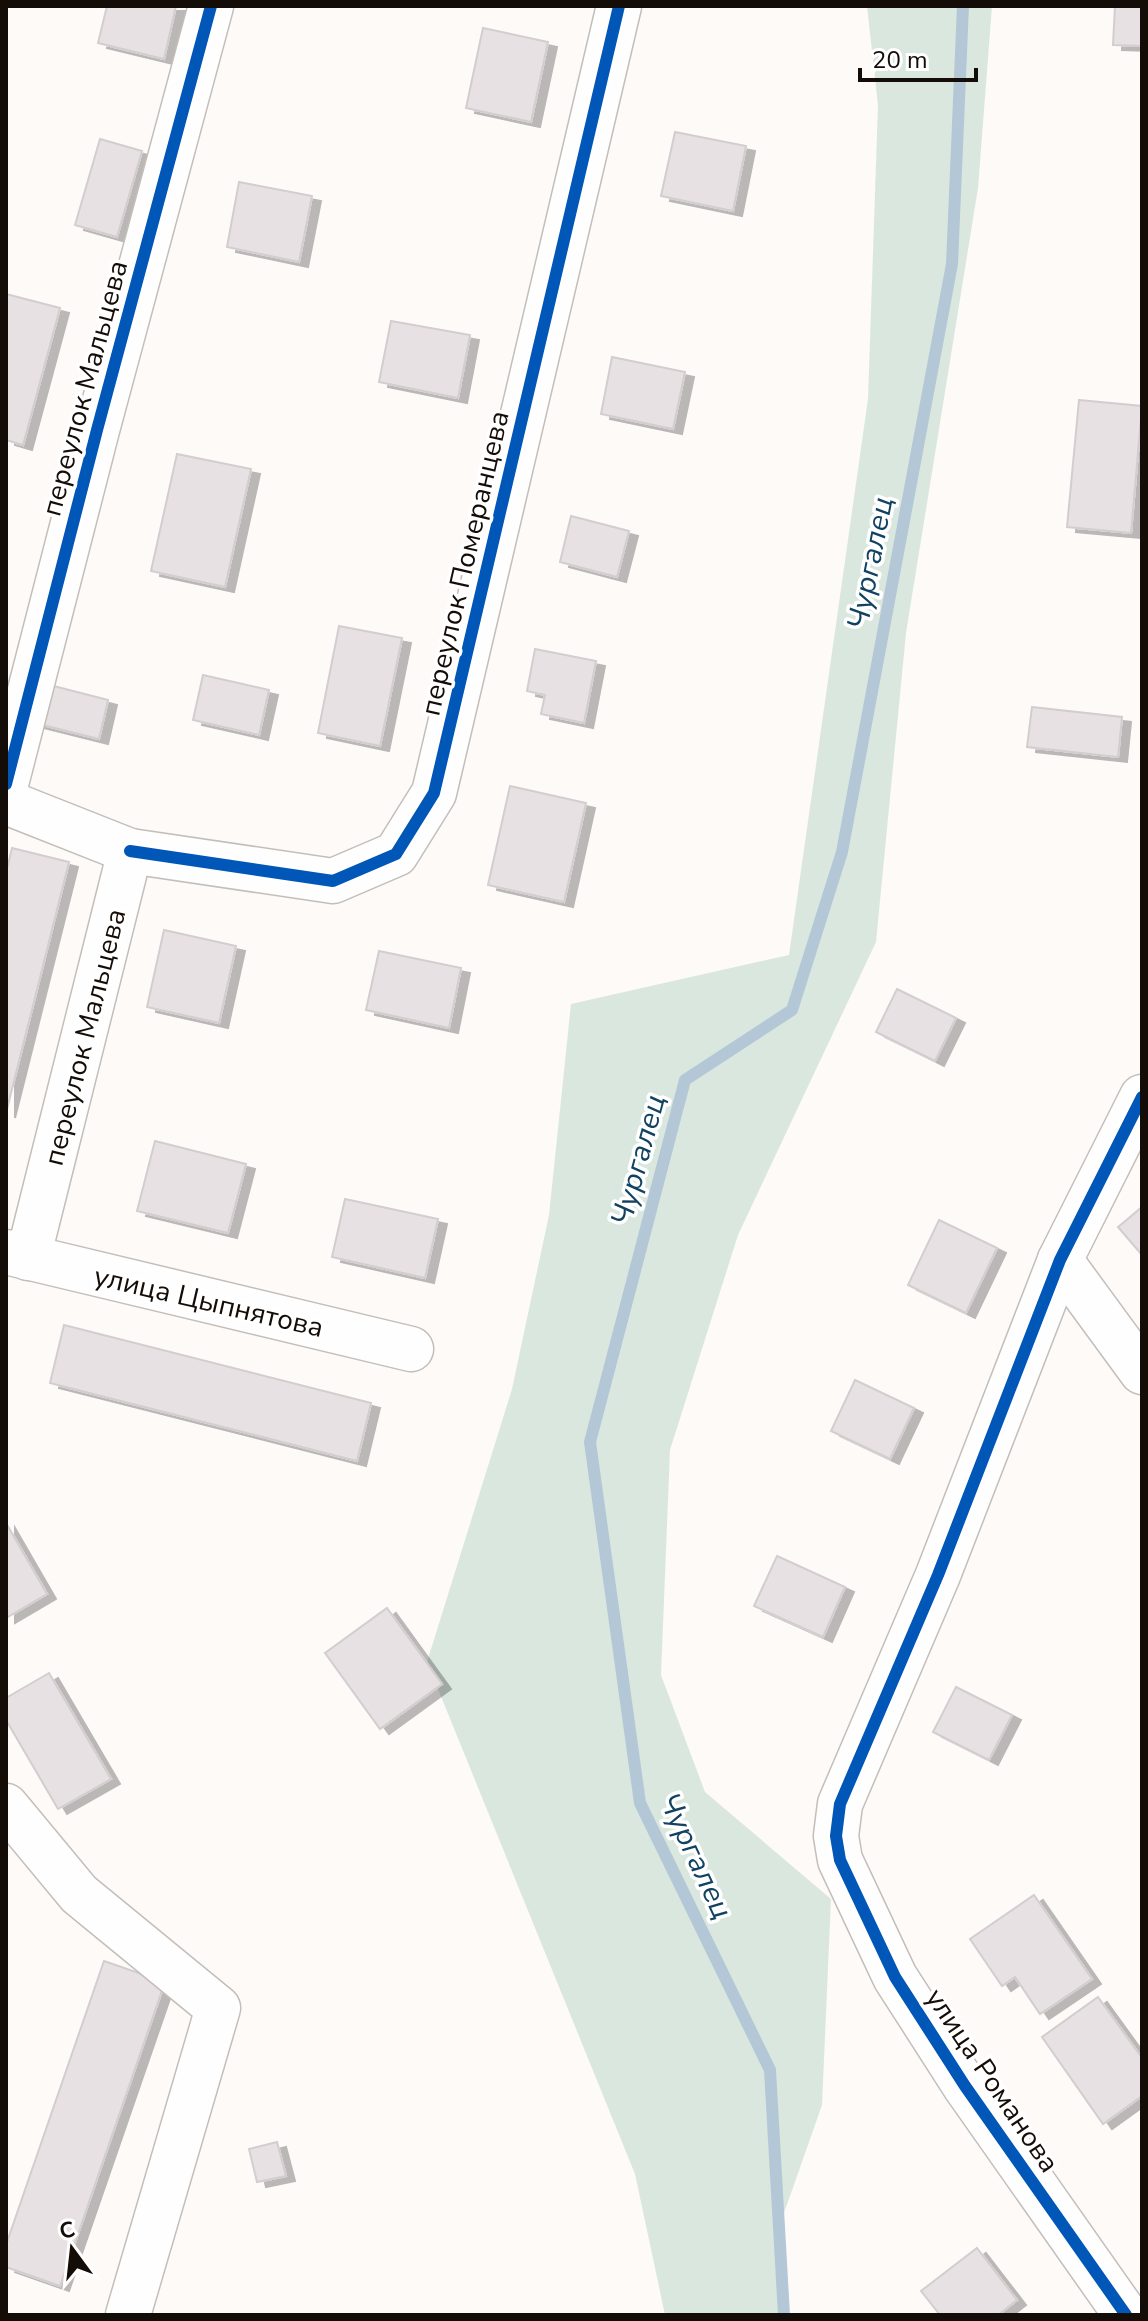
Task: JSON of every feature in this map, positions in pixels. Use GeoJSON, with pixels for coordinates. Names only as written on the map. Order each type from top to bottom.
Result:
{"type":"FeatureCollection","features":[{"type":"Feature","properties":{"kind":"street","name":"переулок Мальцева"},"geometry":{"type":"LineString","coordinates":[[6,784],[211,6]]}},
{"type":"Feature","properties":{"kind":"street","name":"переулок Померанцева"},"geometry":{"type":"LineString","coordinates":[[130,851],[333,881],[396,854],[434,793],[619,6]]}},
{"type":"Feature","properties":{"kind":"street"},"geometry":{"type":"LineString","coordinates":[[6,802],[130,851]]}},
{"type":"Feature","properties":{"kind":"street","name":"переулок Мальцева"},"geometry":{"type":"LineString","coordinates":[[17,1255],[130,851]]}},
{"type":"Feature","properties":{"kind":"street"},"geometry":{"type":"LineString","coordinates":[[1142,1097],[1060,1260],[1142,1372]]}},
{"type":"Feature","properties":{"kind":"street","name":"улица Цыпнятова"},"geometry":{"type":"LineString","coordinates":[[17,1255],[411,1349]]}},
{"type":"Feature","properties":{"kind":"street","name":"улица Романова"},"geometry":{"type":"LineString","coordinates":[[1060,1260],[938,1575],[840,1804],[836,1836],[840,1860],[895,1977],[965,2086],[1126,2315]]}},
{"type":"Feature","properties":{"kind":"street"},"geometry":{"type":"LineString","coordinates":[[6,1806],[79,1894],[218,2008],[128,2315]]}},
{"type":"Feature","properties":{"kind":"shaded area"},"geometry":{"type":"Polygon","coordinates":[[[867,6],[992,6],[978,188],[906,633],[876,942],[738,1235],[670,1450],[661,1675],[705,1792],[831,1899],[822,2105],[778,2230],[786,2315],[665,2315],[635,2174],[427,1662],[512,1389],[549,1215],[571,1004],[789,955],[868,399],[878,105],[867,6]]]}},
{"type":"Feature","properties":{"kind":"building"},"geometry":{"type":"Polygon","coordinates":[[[107,6],[176,6],[164,59],[98,43],[107,6]]]}},
{"type":"Feature","properties":{"kind":"building"},"geometry":{"type":"Polygon","coordinates":[[[1115,6],[1142,6],[1142,46],[1113,45],[1115,6]]]}},
{"type":"Feature","properties":{"kind":"building"},"geometry":{"type":"Polygon","coordinates":[[[483,28],[548,42],[531,122],[466,108],[483,28]]]}},
{"type":"Feature","properties":{"kind":"building"},"geometry":{"type":"Polygon","coordinates":[[[675,132],[746,146],[733,211],[661,196],[675,132]]]}},
{"type":"Feature","properties":{"kind":"building"},"geometry":{"type":"Polygon","coordinates":[[[100,139],[142,151],[117,237],[75,225],[100,139]]]}},
{"type":"Feature","properties":{"kind":"building"},"geometry":{"type":"Polygon","coordinates":[[[239,182],[312,196],[299,262],[227,247],[239,182]]]}},
{"type":"Feature","properties":{"kind":"building"},"geometry":{"type":"Polygon","coordinates":[[[6,294],[60,308],[23,445],[6,440],[6,294]]]}},
{"type":"Feature","properties":{"kind":"building"},"geometry":{"type":"Polygon","coordinates":[[[391,321],[470,335],[458,398],[379,382],[391,321]]]}},
{"type":"Feature","properties":{"kind":"building"},"geometry":{"type":"Polygon","coordinates":[[[612,357],[685,372],[673,429],[601,414],[612,357]]]}},
{"type":"Feature","properties":{"kind":"building"},"geometry":{"type":"Polygon","coordinates":[[[1079,400],[1142,406],[1131,533],[1067,527],[1079,400]]]}},
{"type":"Feature","properties":{"kind":"building"},"geometry":{"type":"Polygon","coordinates":[[[177,454],[251,469],[225,587],[151,571],[177,454]]]}},
{"type":"Feature","properties":{"kind":"building"},"geometry":{"type":"Polygon","coordinates":[[[571,516],[629,531],[617,577],[560,562],[571,516]]]}},
{"type":"Feature","properties":{"kind":"building"},"geometry":{"type":"Polygon","coordinates":[[[339,626],[402,638],[380,746],[318,733],[339,626]]]}},
{"type":"Feature","properties":{"kind":"building"},"geometry":{"type":"Polygon","coordinates":[[[535,649],[596,661],[584,723],[541,714],[545,695],[527,691],[535,649]]]}},
{"type":"Feature","properties":{"kind":"building"},"geometry":{"type":"Polygon","coordinates":[[[203,675],[269,690],[259,735],[193,720],[203,675]]]}},
{"type":"Feature","properties":{"kind":"building"},"geometry":{"type":"Polygon","coordinates":[[[46,684],[108,700],[99,739],[35,723],[46,684]]]}},
{"type":"Feature","properties":{"kind":"building"},"geometry":{"type":"Polygon","coordinates":[[[1032,707],[1122,717],[1118,757],[1027,747],[1032,707]]]}},
{"type":"Feature","properties":{"kind":"building"},"geometry":{"type":"Polygon","coordinates":[[[510,786],[586,803],[564,902],[488,885],[510,786]]]}},
{"type":"Feature","properties":{"kind":"building"},"geometry":{"type":"Polygon","coordinates":[[[12,848],[69,862],[6,1113],[6,873],[12,848]]]}},
{"type":"Feature","properties":{"kind":"building"},"geometry":{"type":"Polygon","coordinates":[[[164,930],[236,946],[219,1023],[147,1007],[164,930]]]}},
{"type":"Feature","properties":{"kind":"building"},"geometry":{"type":"Polygon","coordinates":[[[379,951],[461,968],[449,1028],[366,1010],[379,951]]]}},
{"type":"Feature","properties":{"kind":"building"},"geometry":{"type":"Polygon","coordinates":[[[897,989],[956,1018],[935,1061],[876,1032],[897,989]]]}},
{"type":"Feature","properties":{"kind":"building"},"geometry":{"type":"Polygon","coordinates":[[[155,1141],[246,1164],[228,1233],[137,1211],[155,1141]]]}},
{"type":"Feature","properties":{"kind":"building"},"geometry":{"type":"Polygon","coordinates":[[[345,1199],[438,1219],[425,1278],[332,1257],[345,1199]]]}},
{"type":"Feature","properties":{"kind":"building"},"geometry":{"type":"Polygon","coordinates":[[[1142,1207],[1142,1255],[1118,1227],[1142,1207]]]}},
{"type":"Feature","properties":{"kind":"building"},"geometry":{"type":"Polygon","coordinates":[[[939,1220],[997,1248],[966,1313],[908,1285],[939,1220]]]}},
{"type":"Feature","properties":{"kind":"building"},"geometry":{"type":"Polygon","coordinates":[[[64,1325],[371,1403],[357,1461],[50,1383],[64,1325]]]}},
{"type":"Feature","properties":{"kind":"building"},"geometry":{"type":"Polygon","coordinates":[[[855,1380],[914,1408],[890,1459],[831,1431],[855,1380]]]}},
{"type":"Feature","properties":{"kind":"building"},"geometry":{"type":"Polygon","coordinates":[[[6,1523],[47,1594],[6,1618],[6,1523]]]}},
{"type":"Feature","properties":{"kind":"building"},"geometry":{"type":"Polygon","coordinates":[[[777,1556],[845,1587],[823,1637],[754,1606],[777,1556]]]}},
{"type":"Feature","properties":{"kind":"building"},"geometry":{"type":"Polygon","coordinates":[[[387,1608],[442,1684],[380,1729],[325,1653],[387,1608]]]}},
{"type":"Feature","properties":{"kind":"building"},"geometry":{"type":"Polygon","coordinates":[[[49,1673],[111,1779],[58,1809],[6,1720],[6,1698],[49,1673]]]}},
{"type":"Feature","properties":{"kind":"building"},"geometry":{"type":"Polygon","coordinates":[[[956,1687],[1012,1715],[989,1760],[933,1732],[956,1687]]]}},
{"type":"Feature","properties":{"kind":"building"},"geometry":{"type":"Polygon","coordinates":[[[1034,1895],[1092,1979],[1040,2014],[1015,1977],[1002,1986],[970,1939],[1034,1895]]]}},
{"type":"Feature","properties":{"kind":"building"},"geometry":{"type":"Polygon","coordinates":[[[104,1961],[165,1982],[60,2286],[6,2267],[6,2245],[104,1961]]]}},
{"type":"Feature","properties":{"kind":"building"},"geometry":{"type":"Polygon","coordinates":[[[1098,1997],[1142,2058],[1142,2096],[1103,2124],[1042,2037],[1098,1997]]]}},
{"type":"Feature","properties":{"kind":"building"},"geometry":{"type":"Polygon","coordinates":[[[277,2142],[286,2176],[257,2182],[249,2149],[277,2142]]]}},
{"type":"Feature","properties":{"kind":"building"},"geometry":{"type":"Polygon","coordinates":[[[977,2248],[1017,2300],[998,2315],[940,2315],[921,2291],[977,2248]]]}},
{"type":"Feature","properties":{"kind":"waterway","name":"Чургалец"},"geometry":{"type":"LineString","coordinates":[[784,2315],[770,2070],[640,1803],[590,1442],[685,1080],[792,1010],[842,852],[952,264],[963,6]]}},
{"type":"Feature","properties":{"kind":"cycle path"},"geometry":{"type":"LineString","coordinates":[[6,784],[211,6]]}},
{"type":"Feature","properties":{"kind":"cycle path"},"geometry":{"type":"LineString","coordinates":[[130,851],[333,881],[396,854],[434,793],[619,6]]}},
{"type":"Feature","properties":{"kind":"cycle path"},"geometry":{"type":"LineString","coordinates":[[1126,2315],[965,2086],[895,1977],[840,1860],[836,1836],[840,1804],[938,1575],[1060,1260],[1142,1097]]}}]}
